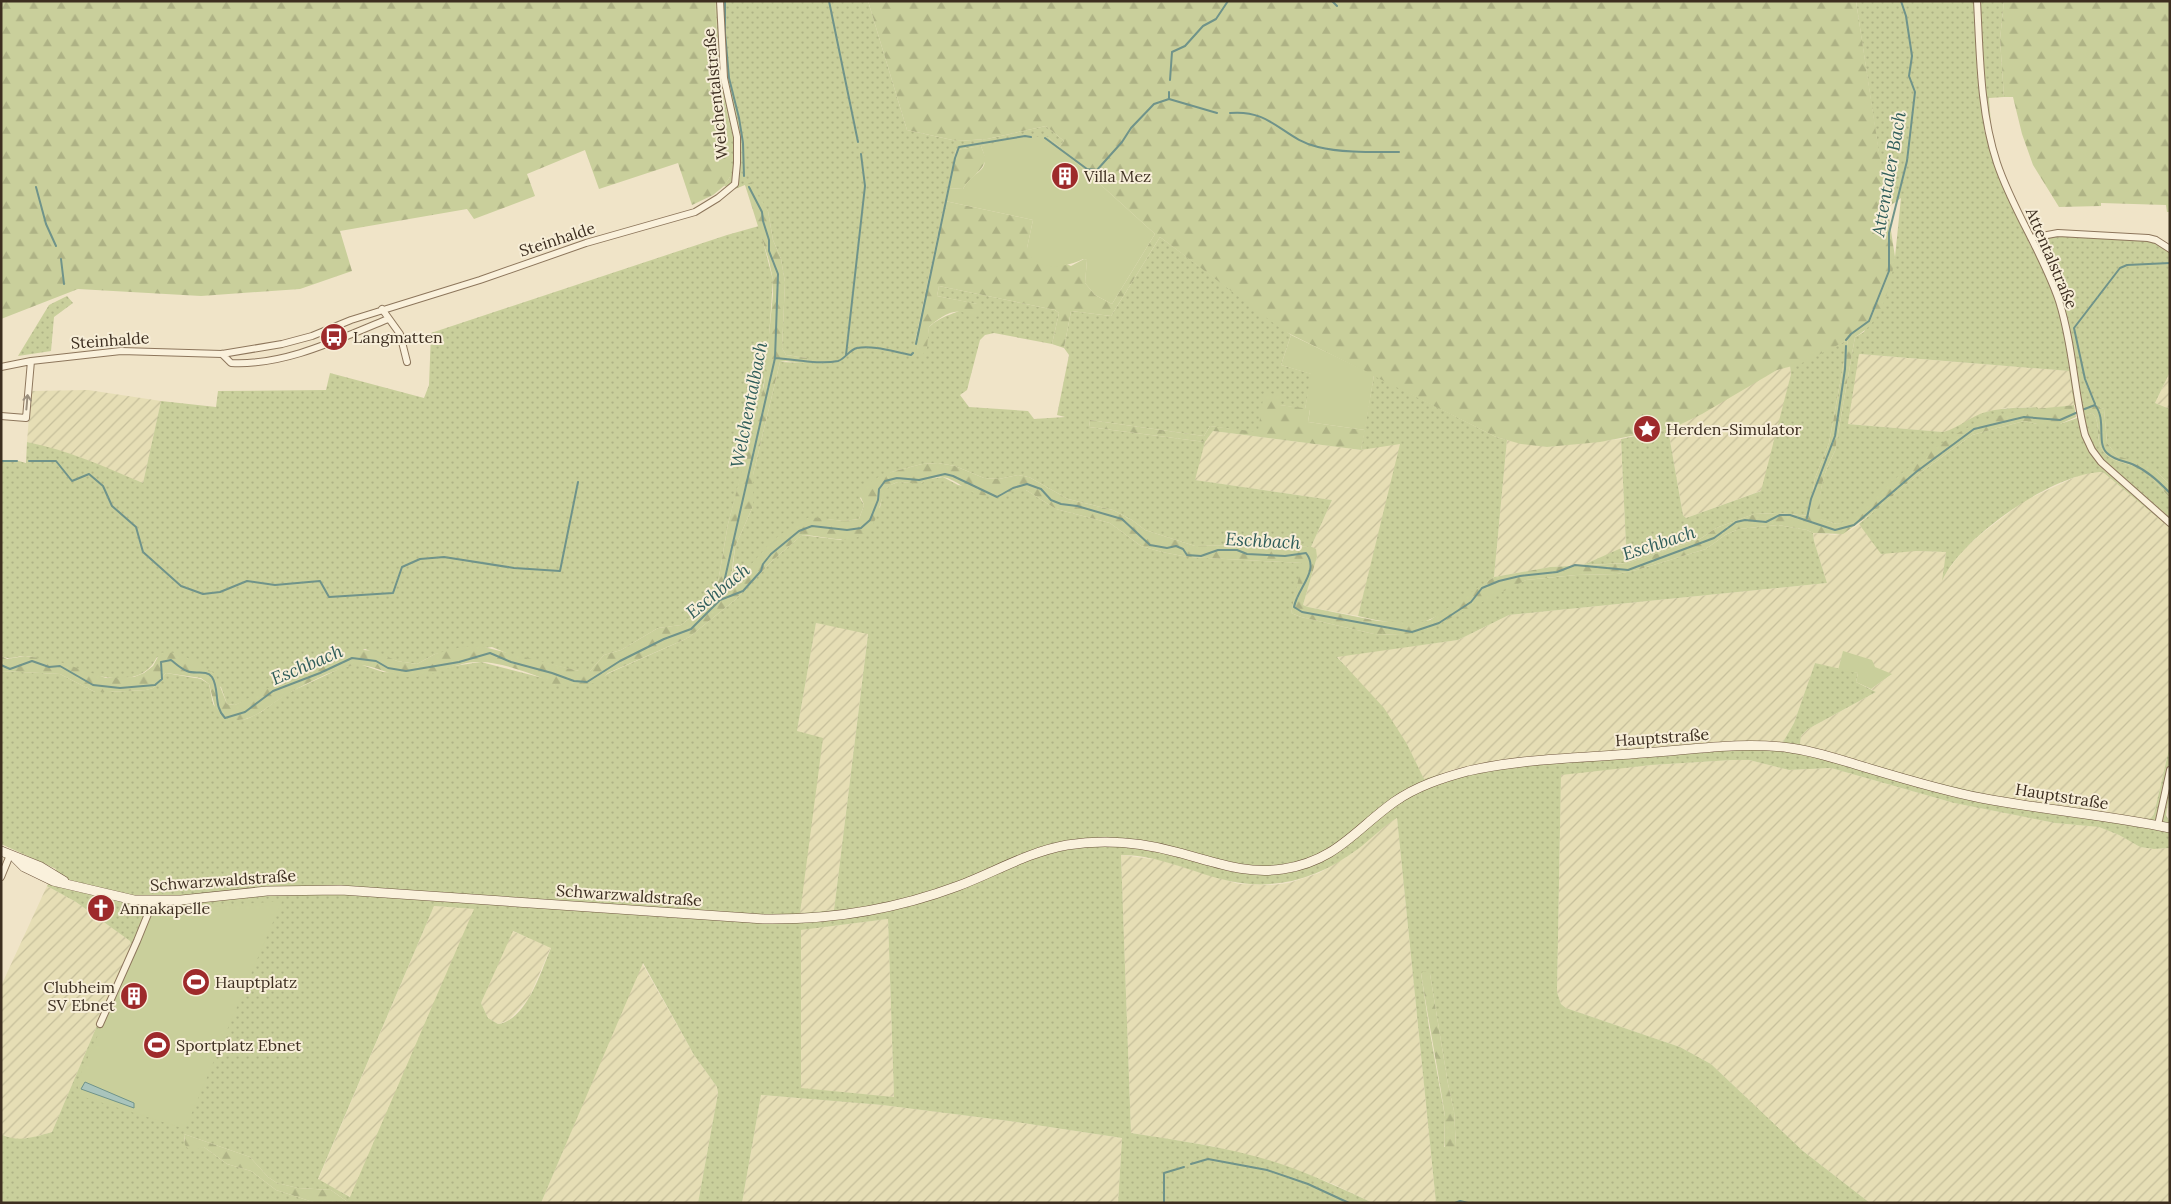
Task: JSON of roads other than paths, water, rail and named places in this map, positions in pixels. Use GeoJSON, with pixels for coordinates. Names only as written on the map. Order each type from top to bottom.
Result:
{"type":"FeatureCollection","features":[{"type":"Feature","properties":{"kind":"main road","name":"Hauptstraße"},"geometry":{"type":"LineString","coordinates":[[1179,852],[1231,868],[1249,871],[1290,869],[1316,861],[1334,852],[1398,799],[1427,784],[1449,776],[1498,766],[1741,746],[1790,748],[1823,754],[1932,787],[1980,798],[2170,828]]}},
{"type":"Feature","properties":{"kind":"main road","name":"Schwarzwaldstraße"},"geometry":{"type":"LineString","coordinates":[[9,855],[24,867],[53,881],[121,898],[151,901],[262,892],[341,890],[764,919],[814,919],[873,912],[904,904],[964,884],[1038,852],[1068,845],[1095,842],[1124,842],[1145,844],[1179,852]]}},
{"type":"Feature","properties":{"kind":"street","name":"Welchentalstraße"},"geometry":{"type":"LineString","coordinates":[[720,1],[724,78],[737,138],[738,163],[734,184]]}},
{"type":"Feature","properties":{"kind":"street","name":"Attentalstraße"},"geometry":{"type":"LineString","coordinates":[[1977,1],[1988,134],[2004,179],[2050,279],[2064,320],[2080,416],[2085,435],[2092,450],[2101,462],[2170,523]]}},
{"type":"Feature","properties":{"kind":"street","name":"Steinhalde"},"geometry":{"type":"LineString","coordinates":[[1,367],[31,361],[121,351],[222,354],[254,350],[312,336],[382,309],[480,280],[586,243],[695,212],[718,198],[734,184]]}},
{"type":"Feature","properties":{"kind":"street"},"geometry":{"type":"LineString","coordinates":[[2031,238],[2058,233],[2148,238],[2156,240],[2170,249]]}},
{"type":"Feature","properties":{"kind":"street"},"geometry":{"type":"LineString","coordinates":[[382,309],[400,334],[407,362]]}},
{"type":"Feature","properties":{"kind":"street","name":"Steinhalde"},"geometry":{"type":"LineString","coordinates":[[222,354],[231,363],[249,364],[297,353],[388,319]]}},
{"type":"Feature","properties":{"kind":"street"},"geometry":{"type":"LineString","coordinates":[[1,416],[26,418],[31,361]]}},
{"type":"Feature","properties":{"kind":"street"},"geometry":{"type":"LineString","coordinates":[[2158,826],[2170,770]]}},
{"type":"Feature","properties":{"kind":"street"},"geometry":{"type":"LineString","coordinates":[[1,877],[9,855]]}},
{"type":"Feature","properties":{"kind":"street"},"geometry":{"type":"LineString","coordinates":[[100,1024],[137,941],[151,901]]}},
{"type":"Feature","properties":{"kind":"water"},"geometry":{"type":"Polygon","coordinates":[[[85,1082],[134,1103],[134,1108],[81,1089],[85,1082]]]}},
{"type":"Feature","properties":{"kind":"waterway","name":"Welchentalbach"},"geometry":{"type":"LineString","coordinates":[[725,1],[725,33],[729,78],[743,143],[744,176]]}},
{"type":"Feature","properties":{"kind":"waterway"},"geometry":{"type":"LineString","coordinates":[[829,1],[858,142]]}},
{"type":"Feature","properties":{"kind":"waterway"},"geometry":{"type":"LineString","coordinates":[[1170,80],[1172,52],[1185,46],[1203,26],[1216,19],[1228,1]]}},
{"type":"Feature","properties":{"kind":"waterway"},"geometry":{"type":"LineString","coordinates":[[1332,1],[1337,6]]}},
{"type":"Feature","properties":{"kind":"waterway","name":"Attentaler Bach"},"geometry":{"type":"LineString","coordinates":[[1846,340],[1869,321],[1889,271],[1889,233],[1907,161],[1915,92],[1909,76],[1912,56],[1906,16],[1901,1]]}},
{"type":"Feature","properties":{"kind":"waterway"},"geometry":{"type":"LineString","coordinates":[[1045,138],[1087,169],[1097,170],[1122,142],[1131,128],[1154,104],[1169,99],[1169,92]]}},
{"type":"Feature","properties":{"kind":"waterway"},"geometry":{"type":"LineString","coordinates":[[1169,99],[1217,113]]}},
{"type":"Feature","properties":{"kind":"waterway"},"geometry":{"type":"LineString","coordinates":[[1230,113],[1244,113],[1257,116],[1267,120],[1295,138],[1318,147],[1347,151],[1399,152]]}},
{"type":"Feature","properties":{"kind":"waterway"},"geometry":{"type":"LineString","coordinates":[[916,344],[955,158],[959,147],[1025,136],[1031,137]]}},
{"type":"Feature","properties":{"kind":"waterway"},"geometry":{"type":"LineString","coordinates":[[846,355],[865,186],[861,154]]}},
{"type":"Feature","properties":{"kind":"waterway"},"geometry":{"type":"LineString","coordinates":[[36,187],[46,224],[56,246]]}},
{"type":"Feature","properties":{"kind":"waterway","name":"Welchentalbach"},"geometry":{"type":"LineString","coordinates":[[720,600],[775,358],[778,274],[769,251],[769,240],[762,212],[749,187]]}},
{"type":"Feature","properties":{"kind":"waterway"},"geometry":{"type":"LineString","coordinates":[[61,259],[64,284]]}},
{"type":"Feature","properties":{"kind":"waterway"},"geometry":{"type":"LineString","coordinates":[[2095,404],[2085,379],[2074,328],[2120,268],[2127,265],[2170,263]]}},
{"type":"Feature","properties":{"kind":"waterway","name":"Attentaler Bach"},"geometry":{"type":"LineString","coordinates":[[1807,518],[1811,499],[1835,436],[1845,369],[1846,346]]}},
{"type":"Feature","properties":{"kind":"waterway"},"geometry":{"type":"LineString","coordinates":[[775,358],[831,362],[840,360],[854,349],[864,347],[911,355],[913,353]]}},
{"type":"Feature","properties":{"kind":"waterway","name":"Eschbach"},"geometry":{"type":"LineString","coordinates":[[2082,410],[2095,405],[2099,411],[2102,443],[2107,453],[2116,459],[2143,470],[2170,493]]}},
{"type":"Feature","properties":{"kind":"waterway","name":"Eschbach"},"geometry":{"type":"LineString","coordinates":[[1,665],[10,669],[32,661],[49,667],[60,666],[93,685],[120,688],[155,685],[162,679],[161,662],[171,660],[185,670],[207,673],[212,677],[216,687],[219,708],[225,718],[245,712],[273,691],[320,673],[352,658],[376,661],[388,668],[406,671],[459,662],[490,653],[511,662],[574,681],[587,682],[620,661],[664,639],[691,629],[720,600],[743,591],[761,571],[763,564],[771,554],[799,531],[812,526],[847,530],[861,528],[870,520],[878,500],[879,489],[885,481],[897,478],[919,480],[945,474],[997,497],[1013,488],[1027,484],[1041,489],[1051,500],[1061,504],[1077,506],[1122,519],[1150,545],[1167,548],[1176,546],[1183,549],[1187,555],[1201,556],[1218,550],[1237,550],[1247,554],[1285,556],[1306,553],[1311,566],[1294,607],[1302,612],[1412,632],[1439,623],[1471,602],[1482,588],[1499,581],[1520,576],[1557,572],[1575,565],[1628,570],[1714,538],[1736,522],[1745,520],[1766,522],[1780,515],[1790,515],[1835,530],[1854,525],[1916,472],[1974,429],[2024,417],[2060,420],[2078,412]]}},
{"type":"Feature","properties":{"kind":"waterway"},"geometry":{"type":"LineString","coordinates":[[1,461],[17,461]]}},
{"type":"Feature","properties":{"kind":"waterway"},"geometry":{"type":"LineString","coordinates":[[29,461],[56,461],[72,481],[89,474],[103,486],[112,506],[136,527],[143,552],[181,586],[203,594],[220,592],[247,581],[275,585],[320,581],[329,597],[393,593],[402,567],[420,559],[444,557],[514,568],[560,571],[578,482]]}},
{"type":"Feature","properties":{"kind":"waterway"},"geometry":{"type":"LineString","coordinates":[[1191,1164],[1208,1159],[1267,1170],[1308,1184],[1349,1203]]}},
{"type":"Feature","properties":{"kind":"waterway"},"geometry":{"type":"LineString","coordinates":[[1164,1203],[1164,1173],[1184,1167]]}},
{"type":"Feature","properties":{"kind":"waterway"},"geometry":{"type":"LineString","coordinates":[[1455,1203],[1460,1201],[1468,1203]]}},
{"type":"Feature","properties":{"kind":"place","name":"Villa Mez"},"geometry":{"type":"Point","coordinates":[1065,176]}},
{"type":"Feature","properties":{"kind":"place","name":"Langmatten"},"geometry":{"type":"Point","coordinates":[334,337]}},
{"type":"Feature","properties":{"kind":"place","name":"Herden-Simulator"},"geometry":{"type":"Point","coordinates":[1647,429]}},
{"type":"Feature","properties":{"kind":"place","name":"Annakapelle"},"geometry":{"type":"Point","coordinates":[101,908]}},
{"type":"Feature","properties":{"kind":"place","name":"Hauptplatz"},"geometry":{"type":"Point","coordinates":[196,982]}},
{"type":"Feature","properties":{"kind":"place","name":"Clubheim SV Ebnet"},"geometry":{"type":"Point","coordinates":[134,996]}},
{"type":"Feature","properties":{"kind":"place","name":"Sportplatz Ebnet"},"geometry":{"type":"Point","coordinates":[157,1045]}}]}
